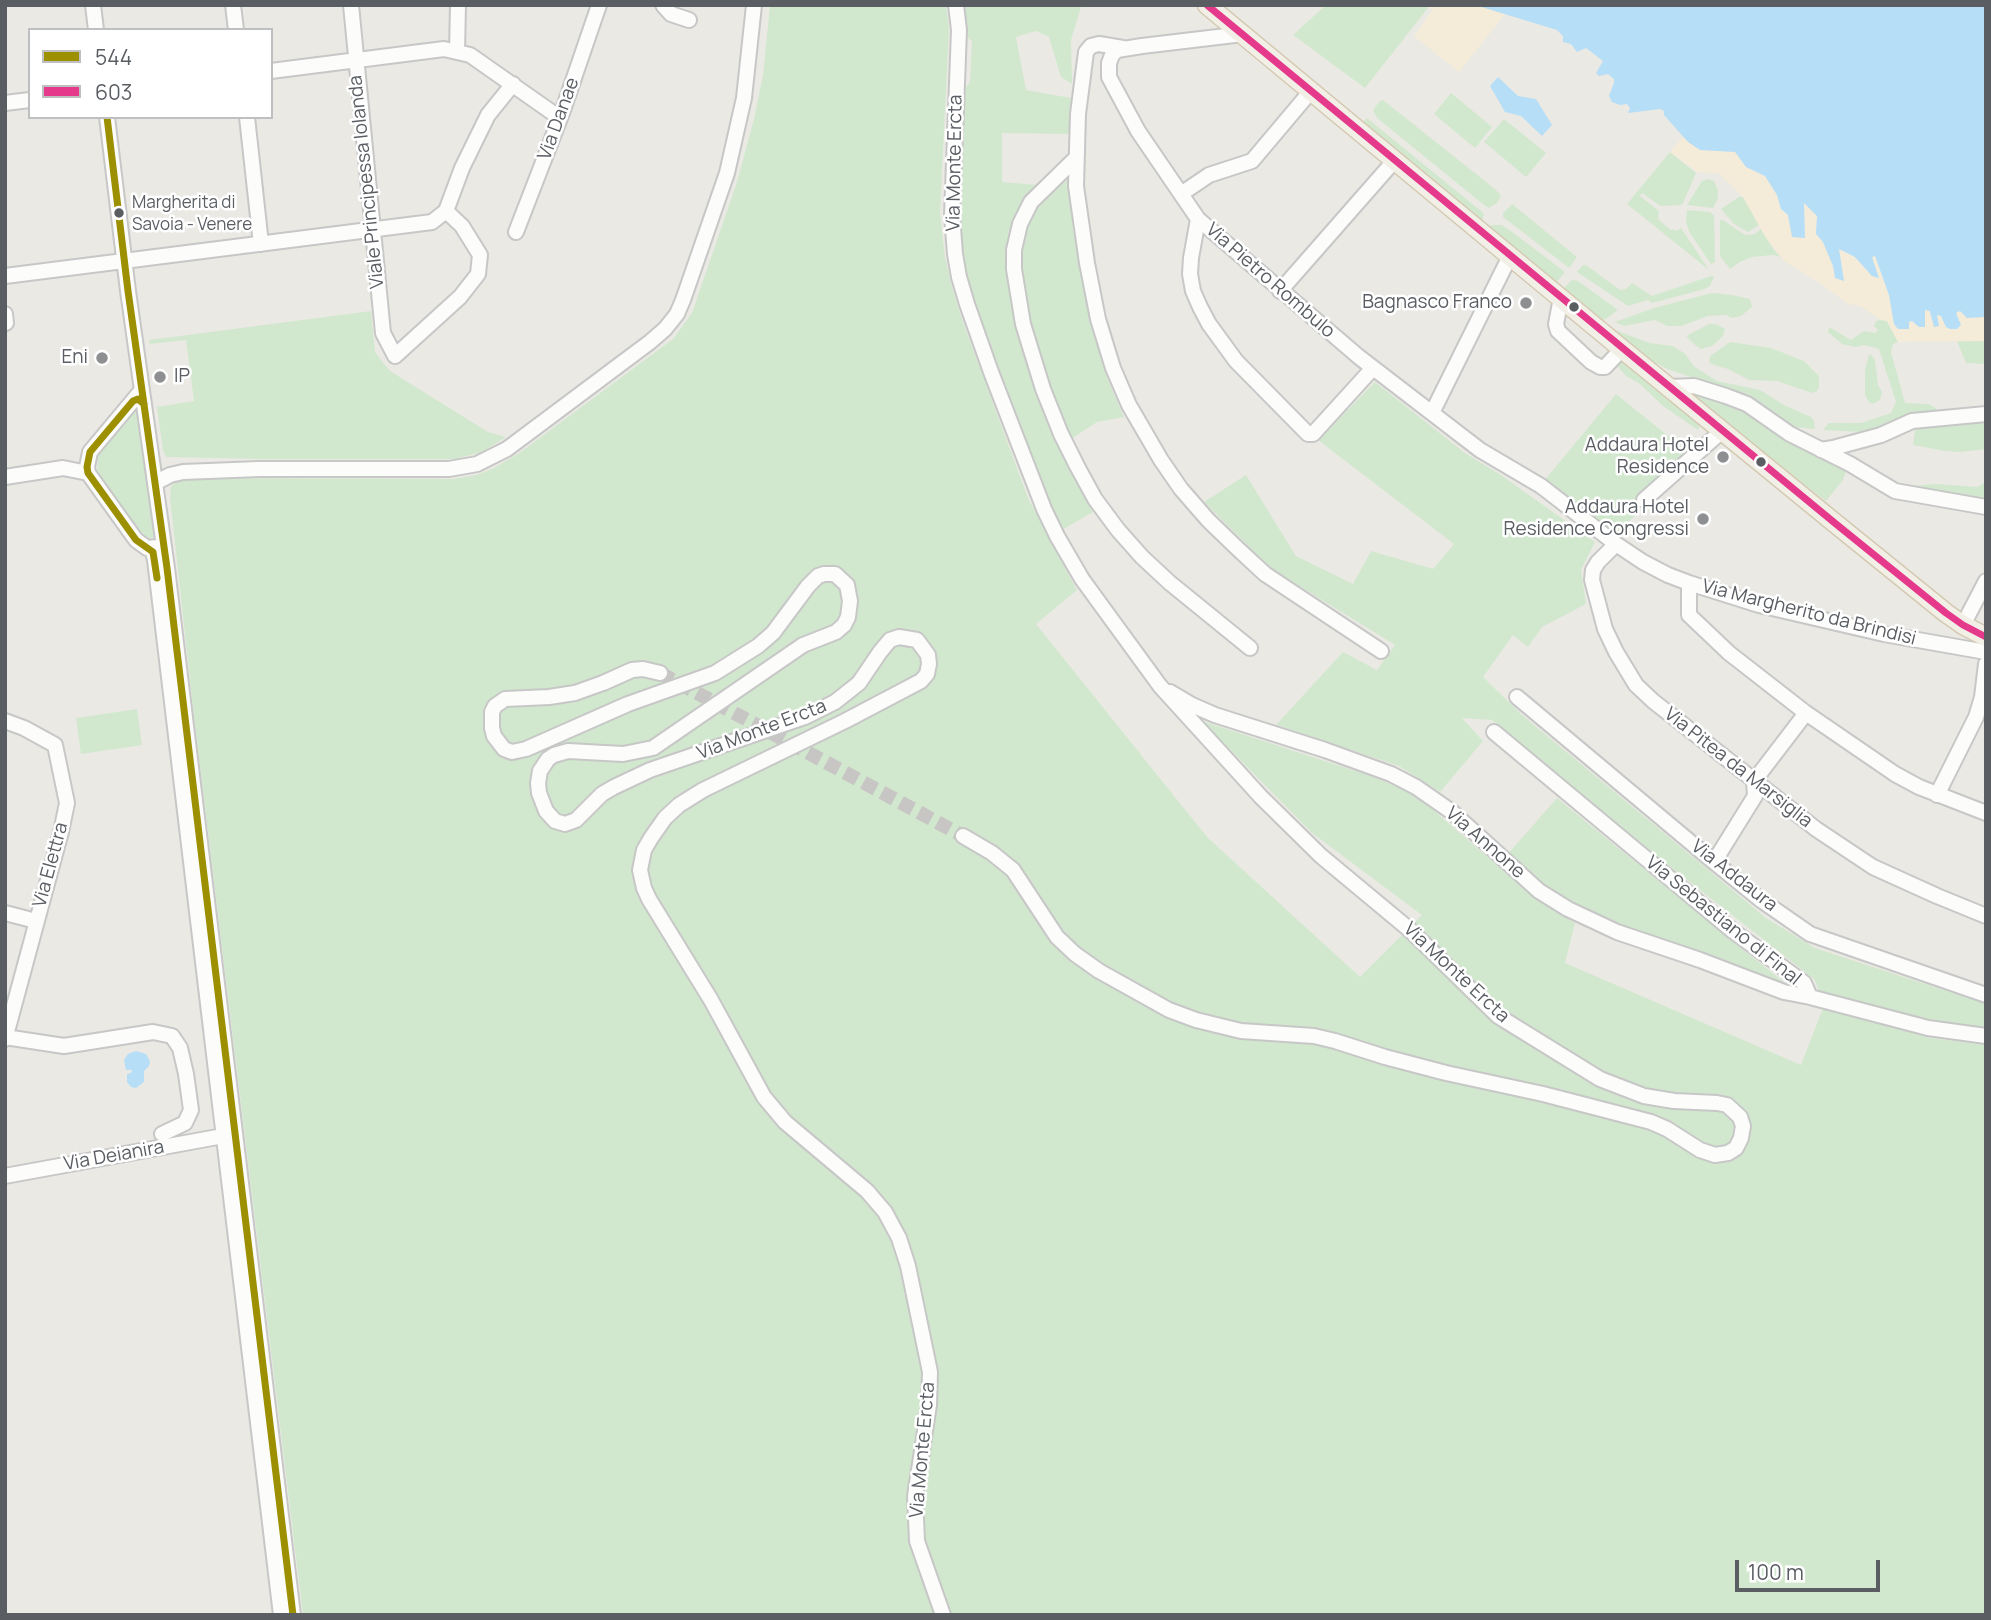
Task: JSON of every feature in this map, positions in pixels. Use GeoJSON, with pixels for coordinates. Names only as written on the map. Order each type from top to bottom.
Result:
{"type":"FeatureCollection","features":[{"type":"Feature","properties":{"kind":"main road"},"geometry":{"type":"LineString","coordinates":[[1207,5],[1722,432],[1963,625],[1986,637]]}},
{"type":"Feature","properties":{"kind":"street"},"geometry":{"type":"LineString","coordinates":[[93,5],[96,28]]}},
{"type":"Feature","properties":{"kind":"street"},"geometry":{"type":"LineString","coordinates":[[233,5],[236,28]]}},
{"type":"Feature","properties":{"kind":"street","name":"Viale Principessa Iolanda"},"geometry":{"type":"LineString","coordinates":[[351,5],[383,333],[395,356],[460,297],[478,274],[480,255],[462,226],[446,211]]}},
{"type":"Feature","properties":{"kind":"street"},"geometry":{"type":"LineString","coordinates":[[457,52],[458,5]]}},
{"type":"Feature","properties":{"kind":"street","name":"Via Danae"},"geometry":{"type":"LineString","coordinates":[[516,232],[560,118],[599,5]]}},
{"type":"Feature","properties":{"kind":"street"},"geometry":{"type":"LineString","coordinates":[[663,5],[671,15],[689,20]]}},
{"type":"Feature","properties":{"kind":"street"},"geometry":{"type":"LineString","coordinates":[[155,483],[183,472],[259,469],[449,470],[470,466],[507,449],[650,342],[666,329],[680,307],[727,173],[744,98],[754,5]]}},
{"type":"Feature","properties":{"kind":"street","name":"Via Monte Ercta"},"geometry":{"type":"LineString","coordinates":[[956,5],[959,30],[952,215],[954,254],[967,304],[1025,461],[1057,536],[1082,579],[1160,686],[1235,769],[1297,834],[1404,924],[1497,1016],[1600,1079],[1644,1096],[1727,1105],[1741,1117],[1741,1138],[1736,1148],[1716,1155],[1700,1150],[1651,1122],[1544,1094],[1434,1070],[1314,1036],[1241,1031],[1169,1010],[1099,971],[1075,954],[1051,929],[1013,870],[992,853],[963,836]]}},
{"type":"Feature","properties":{"kind":"street"},"geometry":{"type":"LineString","coordinates":[[1243,34],[1124,48],[1099,44],[1091,46],[1086,52],[1078,114],[1076,186],[1098,319],[1113,368],[1129,405],[1181,489],[1208,520],[1265,574],[1381,651]]}},
{"type":"Feature","properties":{"kind":"street","name":"Via Pietro Rombulo"},"geometry":{"type":"LineString","coordinates":[[1124,48],[1112,55],[1109,63],[1112,83],[1138,131],[1198,219],[1280,291],[1432,413]]}},
{"type":"Feature","properties":{"kind":"street"},"geometry":{"type":"LineString","coordinates":[[273,71],[444,49],[470,55],[560,118]]}},
{"type":"Feature","properties":{"kind":"street"},"geometry":{"type":"LineString","coordinates":[[5,276],[432,222],[446,211],[462,168],[488,115],[513,84]]}},
{"type":"Feature","properties":{"kind":"street"},"geometry":{"type":"LineString","coordinates":[[1181,194],[1209,175],[1252,162],[1311,91]]}},
{"type":"Feature","properties":{"kind":"street"},"geometry":{"type":"LineString","coordinates":[[5,103],[28,100]]}},
{"type":"Feature","properties":{"kind":"street"},"geometry":{"type":"LineString","coordinates":[[107,119],[139,399],[155,483],[153,552],[281,1615]]}},
{"type":"Feature","properties":{"kind":"street"},"geometry":{"type":"LineString","coordinates":[[247,119],[261,244]]}},
{"type":"Feature","properties":{"kind":"street"},"geometry":{"type":"LineString","coordinates":[[1076,158],[1031,202],[1020,223],[1014,250],[1018,301],[1040,379],[1061,434],[1077,466],[1095,499],[1118,530],[1170,583],[1250,648]]}},
{"type":"Feature","properties":{"kind":"street"},"geometry":{"type":"LineString","coordinates":[[1280,291],[1395,160]]}},
{"type":"Feature","properties":{"kind":"street"},"geometry":{"type":"LineString","coordinates":[[1198,219],[1190,274],[1200,307],[1236,361],[1308,434],[1313,434],[1319,428],[1373,368]]}},
{"type":"Feature","properties":{"kind":"street"},"geometry":{"type":"LineString","coordinates":[[1432,413],[1510,256]]}},
{"type":"Feature","properties":{"kind":"street"},"geometry":{"type":"LineString","coordinates":[[1561,299],[1556,324],[1558,331],[1591,362],[1605,367],[1622,349]]}},
{"type":"Feature","properties":{"kind":"street"},"geometry":{"type":"LineString","coordinates":[[1669,387],[1693,386],[1737,400],[1758,410],[1790,434],[1895,491],[1986,507]]}},
{"type":"Feature","properties":{"kind":"street"},"geometry":{"type":"LineString","coordinates":[[139,399],[90,452],[87,459],[88,473],[136,540],[144,547],[155,544]]}},
{"type":"Feature","properties":{"kind":"street","name":"Via Margherito da Brindisi"},"geometry":{"type":"LineString","coordinates":[[1432,413],[1480,450],[1541,486],[1643,562],[1689,583],[1759,605],[1884,634],[1986,652]]}},
{"type":"Feature","properties":{"kind":"street"},"geometry":{"type":"LineString","coordinates":[[1821,450],[1881,435],[1913,421],[1986,414]]}},
{"type":"Feature","properties":{"kind":"street"},"geometry":{"type":"LineString","coordinates":[[1644,500],[1722,432]]}},
{"type":"Feature","properties":{"kind":"street"},"geometry":{"type":"LineString","coordinates":[[1821,450],[1864,451]]}},
{"type":"Feature","properties":{"kind":"street"},"geometry":{"type":"LineString","coordinates":[[48,470],[90,452]]}},
{"type":"Feature","properties":{"kind":"street"},"geometry":{"type":"LineString","coordinates":[[152,459],[183,472]]}},
{"type":"Feature","properties":{"kind":"street"},"geometry":{"type":"LineString","coordinates":[[5,477],[48,470],[73,469],[88,473]]}},
{"type":"Feature","properties":{"kind":"street"},"geometry":{"type":"LineString","coordinates":[[155,544],[167,568],[293,1615]]}},
{"type":"Feature","properties":{"kind":"street","name":"Via Pitea da Marsiglia"},"geometry":{"type":"LineString","coordinates":[[1616,544],[1598,562],[1593,570],[1592,580],[1605,628],[1636,685],[1816,829],[1873,867],[1986,916]]}},
{"type":"Feature","properties":{"kind":"street","name":"Via Monte Ercta"},"geometry":{"type":"LineString","coordinates":[[660,673],[643,669],[632,670],[585,690],[562,696],[505,699],[495,706],[492,712],[494,736],[504,749],[512,752],[526,750],[628,704],[715,673],[758,646],[773,633],[818,576],[835,574],[846,585],[850,608],[844,625],[836,632],[803,645],[653,748],[623,754],[568,751],[548,759],[540,771],[539,793],[546,811],[555,821],[571,823],[601,794],[650,770],[805,717],[835,702],[859,683],[890,640],[900,637],[918,640],[928,655],[927,674],[921,681],[858,715],[703,790],[679,805],[665,818],[643,850],[640,870],[649,900],[711,1000],[764,1097],[785,1122],[867,1191],[885,1212],[899,1238],[908,1266],[930,1372],[929,1405],[915,1496],[917,1541],[943,1615]]}},
{"type":"Feature","properties":{"kind":"street"},"geometry":{"type":"LineString","coordinates":[[1963,625],[1986,581]]}},
{"type":"Feature","properties":{"kind":"street"},"geometry":{"type":"LineString","coordinates":[[1689,583],[1688,608],[1693,621],[1806,713],[1895,774],[1937,795],[1986,813]]}},
{"type":"Feature","properties":{"kind":"street"},"geometry":{"type":"LineString","coordinates":[[1937,795],[1976,717],[1982,697],[1986,664]]}},
{"type":"Feature","properties":{"kind":"street","name":"Via Annone"},"geometry":{"type":"LineString","coordinates":[[1160,686],[1215,715],[1325,750],[1391,774],[1416,787],[1452,813],[1539,891],[1580,915],[1617,932],[1784,992],[1810,997]]}},
{"type":"Feature","properties":{"kind":"street","name":"Via Addaura"},"geometry":{"type":"LineString","coordinates":[[1517,697],[1714,862],[1761,900],[1810,934],[1986,995]]}},
{"type":"Feature","properties":{"kind":"street"},"geometry":{"type":"LineString","coordinates":[[1714,862],[1755,796],[1754,781],[1806,713]]}},
{"type":"Feature","properties":{"kind":"street","name":"Via Elettra"},"geometry":{"type":"LineString","coordinates":[[5,721],[55,745],[67,803],[5,1038]]}},
{"type":"Feature","properties":{"kind":"street","name":"Via Sebastiano di Final"},"geometry":{"type":"LineString","coordinates":[[1494,732],[1733,931],[1804,983],[1810,997],[1928,1028],[1986,1037]]}},
{"type":"Feature","properties":{"kind":"street"},"geometry":{"type":"LineString","coordinates":[[5,913],[36,921]]}},
{"type":"Feature","properties":{"kind":"street"},"geometry":{"type":"LineString","coordinates":[[5,1038],[64,1046],[153,1032],[172,1036],[180,1048],[191,1110],[185,1123],[162,1134]]}},
{"type":"Feature","properties":{"kind":"street","name":"Via Deianira"},"geometry":{"type":"LineString","coordinates":[[5,1176],[223,1136]]}},
{"type":"Feature","properties":{"kind":"green space"},"geometry":{"type":"Polygon","coordinates":[[[770,5],[946,5],[949,29],[940,213],[945,257],[963,322],[1028,498],[1077,590],[1036,624],[1207,837],[1360,977],[1422,915],[1312,833],[1202,721],[1374,777],[1416,795],[1535,898],[1575,923],[1565,963],[1801,1065],[1823,1008],[1931,1038],[1986,1045],[1986,1615],[303,1615],[193,708],[171,486],[178,480],[188,478],[453,479],[476,475],[518,454],[673,339],[692,313],[737,182],[763,75],[770,5]]]}},
{"type":"Feature","properties":{"kind":"green space"},"geometry":{"type":"Polygon","coordinates":[[[962,5],[1084,5],[1081,7],[1071,40],[1072,84],[1061,77],[1049,37],[1036,31],[1016,37],[1026,90],[1071,98],[1069,134],[1002,133],[1002,182],[1038,185],[1025,201],[1014,222],[1018,325],[1032,382],[1064,459],[1093,512],[1060,531],[1003,388],[963,268],[960,237],[960,154],[963,91],[970,82],[972,42],[964,33],[962,5]]]}},
{"type":"Feature","properties":{"kind":"green space"},"geometry":{"type":"Polygon","coordinates":[[[1326,5],[1426,5],[1428,8],[1365,88],[1293,35],[1326,5]]]}},
{"type":"Feature","properties":{"kind":"green space"},"geometry":{"type":"Polygon","coordinates":[[[1451,93],[1492,127],[1475,148],[1434,114],[1451,93]]]}},
{"type":"Feature","properties":{"kind":"green space"},"geometry":{"type":"Polygon","coordinates":[[[1383,100],[1495,189],[1501,196],[1497,203],[1489,208],[1484,205],[1377,118],[1373,110],[1383,100]]]}},
{"type":"Feature","properties":{"kind":"green space"},"geometry":{"type":"Polygon","coordinates":[[[1367,118],[1481,211],[1484,214],[1482,221],[1363,122],[1367,118]]]}},
{"type":"Feature","properties":{"kind":"green space"},"geometry":{"type":"Polygon","coordinates":[[[1504,119],[1546,153],[1526,177],[1484,142],[1504,119]]]}},
{"type":"Feature","properties":{"kind":"green space"},"geometry":{"type":"Polygon","coordinates":[[[1670,152],[1696,173],[1683,203],[1660,206],[1642,193],[1640,196],[1659,211],[1658,219],[1671,230],[1677,231],[1681,228],[1709,270],[1627,204],[1670,152]]]}},
{"type":"Feature","properties":{"kind":"green space"},"geometry":{"type":"Polygon","coordinates":[[[1069,179],[1073,230],[1090,316],[1104,370],[1124,417],[1097,422],[1071,439],[1046,382],[1028,321],[1019,274],[1019,250],[1025,224],[1035,205],[1069,179]]]}},
{"type":"Feature","properties":{"kind":"green space"},"geometry":{"type":"Polygon","coordinates":[[[1702,181],[1714,181],[1718,191],[1713,208],[1687,205],[1702,181]]]}},
{"type":"Feature","properties":{"kind":"green space"},"geometry":{"type":"Polygon","coordinates":[[[1743,197],[1759,225],[1748,232],[1734,224],[1721,209],[1743,197]]]}},
{"type":"Feature","properties":{"kind":"green space"},"geometry":{"type":"Polygon","coordinates":[[[1512,204],[1577,257],[1570,267],[1503,217],[1503,213],[1512,204]]]}},
{"type":"Feature","properties":{"kind":"green space"},"geometry":{"type":"Polygon","coordinates":[[[1687,210],[1714,215],[1715,262],[1711,264],[1690,233],[1686,223],[1687,210]]]}},
{"type":"Feature","properties":{"kind":"green space"},"geometry":{"type":"Polygon","coordinates":[[[1720,220],[1745,235],[1755,234],[1761,229],[1781,257],[1752,257],[1730,269],[1720,256],[1720,220]]]}},
{"type":"Feature","properties":{"kind":"green space"},"geometry":{"type":"Polygon","coordinates":[[[1501,225],[1511,231],[1565,272],[1556,283],[1489,227],[1501,225]]]}},
{"type":"Feature","properties":{"kind":"green space"},"geometry":{"type":"Polygon","coordinates":[[[1583,265],[1620,290],[1626,289],[1632,283],[1652,296],[1714,277],[1710,286],[1705,289],[1652,303],[1648,300],[1628,306],[1577,272],[1583,265]]]}},
{"type":"Feature","properties":{"kind":"green space"},"geometry":{"type":"Polygon","coordinates":[[[1572,280],[1578,281],[1618,310],[1601,320],[1563,289],[1572,280]]]}},
{"type":"Feature","properties":{"kind":"green space"},"geometry":{"type":"Polygon","coordinates":[[[1712,293],[1750,299],[1752,307],[1741,316],[1708,316],[1681,326],[1667,326],[1655,320],[1624,326],[1615,322],[1654,308],[1712,293]]]}},
{"type":"Feature","properties":{"kind":"green space"},"geometry":{"type":"Polygon","coordinates":[[[371,311],[375,352],[390,371],[488,432],[506,437],[482,452],[455,459],[166,457],[157,407],[194,401],[186,340],[150,344],[149,340],[371,311]]]}},
{"type":"Feature","properties":{"kind":"green space"},"geometry":{"type":"Polygon","coordinates":[[[1876,321],[1887,321],[1898,342],[1893,344],[1891,352],[1905,403],[1929,404],[1938,410],[1937,415],[1862,432],[1823,430],[1829,423],[1861,423],[1891,413],[1896,402],[1879,349],[1842,344],[1828,332],[1829,327],[1851,340],[1864,331],[1875,333],[1878,330],[1874,326],[1876,321]]]}},
{"type":"Feature","properties":{"kind":"green space"},"geometry":{"type":"Polygon","coordinates":[[[1709,324],[1725,329],[1723,336],[1712,346],[1701,349],[1686,336],[1709,324]]]}},
{"type":"Feature","properties":{"kind":"green space"},"geometry":{"type":"Polygon","coordinates":[[[1612,329],[1650,343],[1672,346],[1684,353],[1695,367],[1717,381],[1760,390],[1811,417],[1815,429],[1794,427],[1747,396],[1667,369],[1647,358],[1612,329]]]}},
{"type":"Feature","properties":{"kind":"green space"},"geometry":{"type":"Polygon","coordinates":[[[1957,341],[1986,341],[1986,364],[1966,363],[1957,341]]]}},
{"type":"Feature","properties":{"kind":"green space"},"geometry":{"type":"Polygon","coordinates":[[[1730,342],[1771,348],[1804,361],[1819,376],[1817,391],[1812,393],[1777,381],[1749,380],[1711,364],[1710,356],[1730,342]]]}},
{"type":"Feature","properties":{"kind":"green space"},"geometry":{"type":"Polygon","coordinates":[[[1869,355],[1875,360],[1878,385],[1882,392],[1880,400],[1873,404],[1865,395],[1865,369],[1869,355]]]}},
{"type":"Feature","properties":{"kind":"green space"},"geometry":{"type":"Polygon","coordinates":[[[1617,359],[1624,359],[1701,422],[1698,430],[1626,376],[1617,366],[1617,359]]]}},
{"type":"Feature","properties":{"kind":"green space"},"geometry":{"type":"Polygon","coordinates":[[[1375,382],[1465,453],[1501,475],[1595,542],[1581,570],[1586,604],[1542,627],[1528,647],[1513,635],[1483,677],[1522,715],[1766,918],[1815,948],[1986,1004],[1986,1028],[1935,1022],[1819,991],[1814,979],[1659,858],[1492,720],[1462,718],[1483,741],[1440,792],[1399,766],[1276,725],[1343,652],[1377,670],[1395,645],[1270,568],[1204,502],[1246,475],[1296,556],[1353,584],[1371,551],[1433,569],[1454,544],[1318,440],[1375,382]]]}},
{"type":"Feature","properties":{"kind":"green space"},"geometry":{"type":"Polygon","coordinates":[[[1699,393],[1739,406],[1815,456],[1843,468],[1846,472],[1843,480],[1826,501],[1691,399],[1693,394],[1699,393]]]}},
{"type":"Feature","properties":{"kind":"green space"},"geometry":{"type":"Polygon","coordinates":[[[1616,394],[1688,452],[1632,505],[1637,514],[1616,533],[1543,482],[1616,394]]]}},
{"type":"Feature","properties":{"kind":"green space"},"geometry":{"type":"Polygon","coordinates":[[[136,408],[154,535],[149,539],[141,532],[97,469],[101,449],[136,408]]]}},
{"type":"Feature","properties":{"kind":"green space"},"geometry":{"type":"Polygon","coordinates":[[[1986,420],[1986,449],[1961,452],[1913,445],[1915,431],[1912,428],[1986,420]]]}},
{"type":"Feature","properties":{"kind":"green space"},"geometry":{"type":"Polygon","coordinates":[[[1986,482],[1986,500],[1910,486],[1937,484],[1977,487],[1986,482]]]}},
{"type":"Feature","properties":{"kind":"green space"},"geometry":{"type":"Polygon","coordinates":[[[137,709],[142,745],[81,754],[76,718],[137,709]]]}},
{"type":"Feature","properties":{"kind":"green space"},"geometry":{"type":"Polygon","coordinates":[[[1557,798],[1789,986],[1622,927],[1547,888],[1506,856],[1557,798]]]}},
{"type":"Feature","properties":{"kind":"sand"},"geometry":{"type":"Polygon","coordinates":[[[1426,5],[1475,5],[1505,14],[1459,72],[1414,36],[1432,11],[1426,5]]]}},
{"type":"Feature","properties":{"kind":"sand"},"geometry":{"type":"Polygon","coordinates":[[[1683,137],[1700,150],[1735,151],[1746,167],[1765,176],[1777,195],[1781,209],[1788,215],[1803,202],[1810,208],[1817,216],[1816,234],[1823,242],[1835,278],[1839,249],[1855,257],[1872,276],[1878,278],[1872,257],[1875,256],[1889,295],[1894,324],[1912,321],[1917,326],[1924,310],[1929,310],[1931,320],[1936,319],[1936,314],[1941,316],[1946,327],[1959,319],[1955,313],[1961,311],[1968,318],[1984,317],[1986,313],[1986,341],[1898,342],[1887,321],[1860,306],[1848,304],[1784,261],[1766,238],[1743,197],[1718,173],[1697,172],[1670,152],[1683,137]]]}},
{"type":"Feature","properties":{"kind":"water"},"geometry":{"type":"Polygon","coordinates":[[[1475,5],[1986,5],[1984,317],[1967,318],[1960,311],[1956,313],[1961,325],[1957,329],[1950,329],[1946,327],[1941,316],[1937,315],[1939,326],[1934,327],[1930,311],[1925,310],[1925,327],[1919,327],[1912,321],[1909,322],[1909,329],[1898,329],[1894,324],[1889,295],[1875,256],[1872,257],[1879,278],[1872,276],[1855,257],[1839,249],[1844,281],[1835,278],[1823,242],[1816,234],[1817,216],[1804,203],[1805,238],[1792,237],[1788,215],[1781,209],[1777,195],[1765,176],[1746,167],[1735,152],[1700,150],[1688,142],[1660,109],[1628,113],[1630,108],[1627,104],[1612,102],[1609,96],[1614,79],[1608,74],[1599,76],[1596,73],[1603,61],[1586,48],[1577,52],[1571,44],[1563,42],[1563,36],[1557,30],[1475,5]]]}},
{"type":"Feature","properties":{"kind":"water"},"geometry":{"type":"Polygon","coordinates":[[[1498,77],[1518,96],[1536,99],[1552,125],[1542,136],[1521,116],[1505,112],[1490,86],[1498,77]]]}},
{"type":"Feature","properties":{"kind":"water"},"geometry":{"type":"Polygon","coordinates":[[[136,1051],[146,1054],[150,1061],[144,1071],[144,1082],[136,1088],[127,1082],[127,1074],[132,1070],[126,1070],[124,1060],[128,1054],[136,1051]]]}},
{"type":"Feature","properties":{"kind":"tunnel"},"geometry":{"type":"LineString","coordinates":[[660,673],[963,836]]}},
{"type":"Feature","properties":{"kind":"transit line","name":"603"},"geometry":{"type":"LineString","coordinates":[[1207,5],[1836,524],[1946,613],[1986,637]]}},
{"type":"Feature","properties":{"kind":"transit line","name":"544"},"geometry":{"type":"LineString","coordinates":[[107,119],[128,291],[167,568],[293,1615]]}},
{"type":"Feature","properties":{"kind":"transit line","name":"544"},"geometry":{"type":"LineString","coordinates":[[144,404],[138,399],[133,401],[90,452],[87,467],[88,473],[136,540],[153,552],[157,578]]}},
{"type":"Feature","properties":{"kind":"place","name":"Margherita di Savoia - Venere"},"geometry":{"type":"Point","coordinates":[119,213]}},
{"type":"Feature","properties":{"kind":"place","name":"Bagnasco Franco"},"geometry":{"type":"Point","coordinates":[1526,303]}},
{"type":"Feature","properties":{"kind":"place","name":"Eni"},"geometry":{"type":"Point","coordinates":[102,358]}},
{"type":"Feature","properties":{"kind":"place","name":"IP"},"geometry":{"type":"Point","coordinates":[160,377]}},
{"type":"Feature","properties":{"kind":"place","name":"Addaura Hotel Residence"},"geometry":{"type":"Point","coordinates":[1723,457]}},
{"type":"Feature","properties":{"kind":"place","name":"Addaura Hotel Residence Congressi"},"geometry":{"type":"Point","coordinates":[1703,519]}}]}
